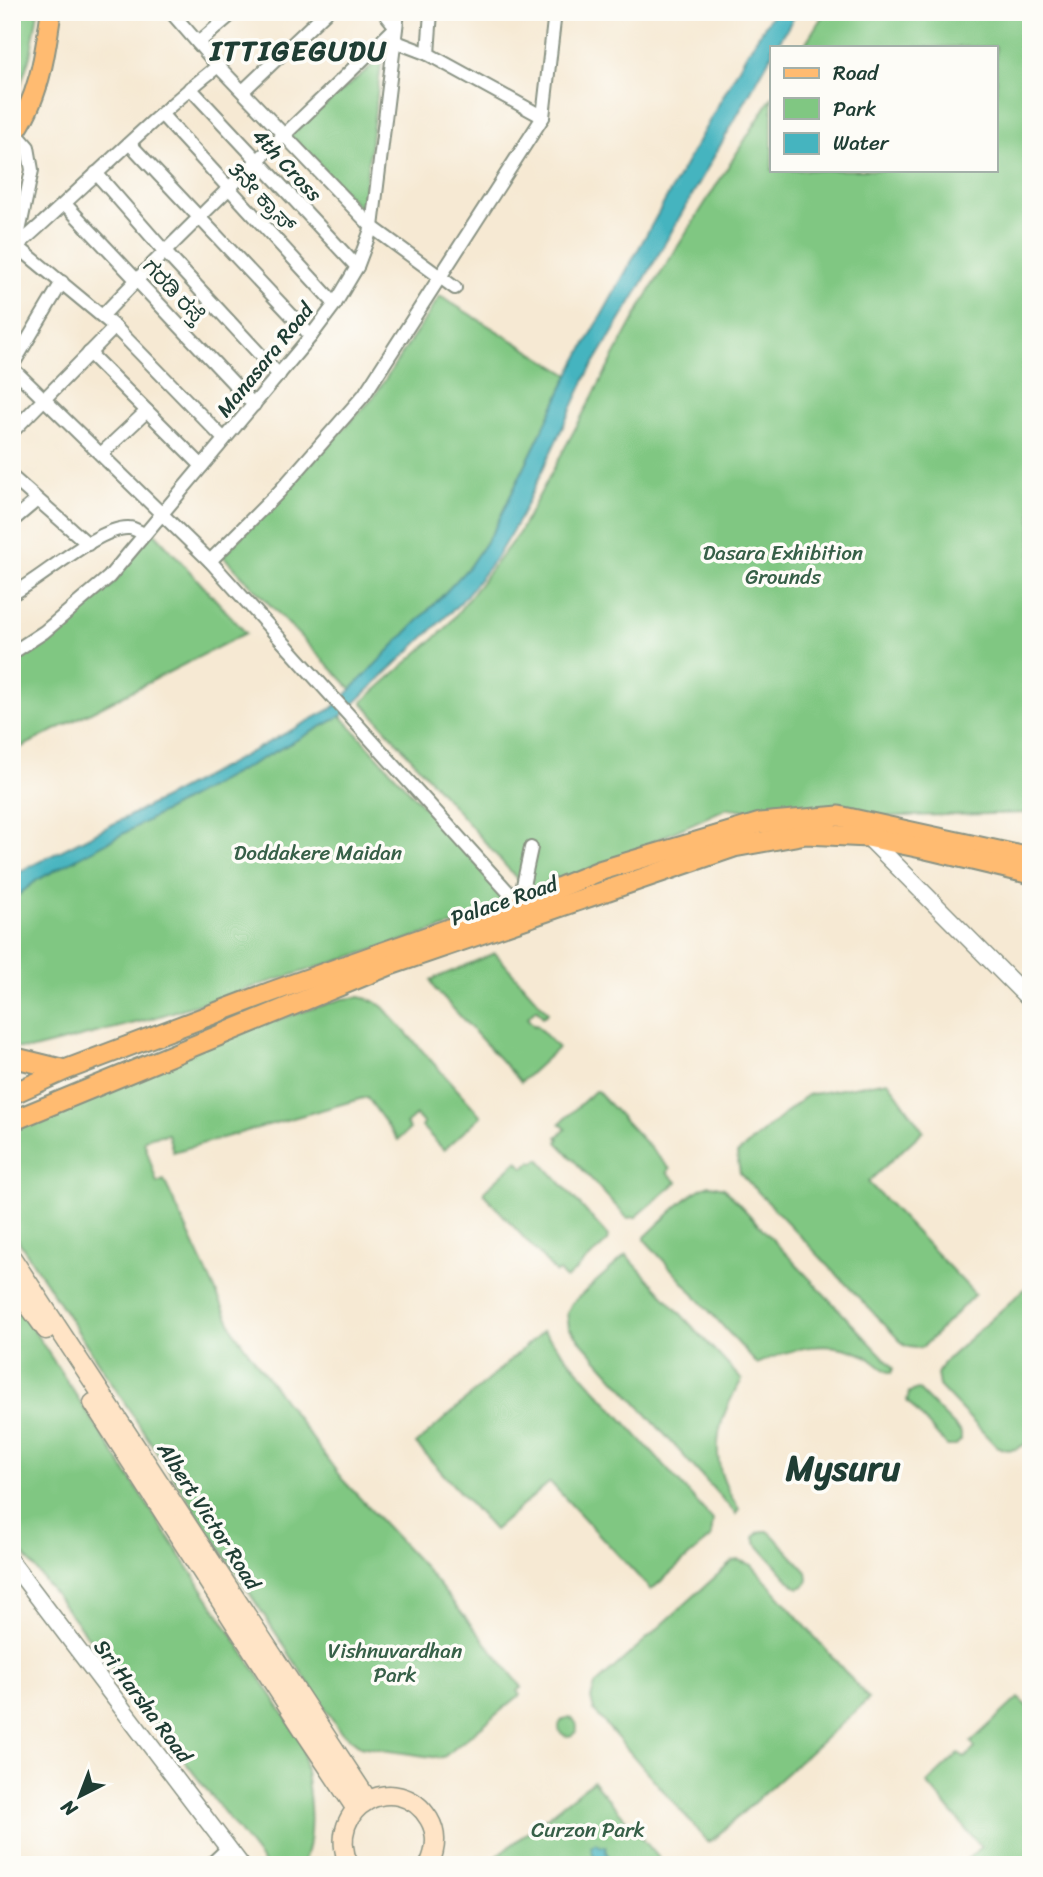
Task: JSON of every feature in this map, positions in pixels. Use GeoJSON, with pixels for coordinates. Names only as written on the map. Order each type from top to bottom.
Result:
{"type":"FeatureCollection","features":[{"type":"Feature","properties":{"kind":"main road"},"geometry":{"type":"LineString","coordinates":[[14,134],[27,112],[36,88],[45,55],[51,12]]}},
{"type":"Feature","properties":{"kind":"main road"},"geometry":{"type":"LineString","coordinates":[[12,1094],[65,1070],[271,992],[519,904],[602,870],[760,823],[839,816],[1031,858]]}},
{"type":"Feature","properties":{"kind":"main road","name":"Palace Road"},"geometry":{"type":"LineString","coordinates":[[12,1121],[390,965],[734,847],[806,834],[868,838],[1031,874]]}},
{"type":"Feature","properties":{"kind":"main road"},"geometry":{"type":"LineString","coordinates":[[12,1057],[65,1070]]}},
{"type":"Feature","properties":{"kind":"main road","name":"Albert Victor Road"},"geometry":{"type":"LineString","coordinates":[[12,1258],[362,1804]]}},
{"type":"Feature","properties":{"kind":"main road"},"geometry":{"type":"LineString","coordinates":[[12,1283],[46,1329],[306,1734],[362,1804]]}},
{"type":"Feature","properties":{"kind":"main road"},"geometry":{"type":"LineString","coordinates":[[349,1864],[343,1835],[348,1821],[362,1804],[383,1795],[412,1801],[425,1811],[436,1840],[429,1865]]}},
{"type":"Feature","properties":{"kind":"street"},"geometry":{"type":"LineString","coordinates":[[171,12],[218,66],[372,227],[456,288]]}},
{"type":"Feature","properties":{"kind":"street"},"geometry":{"type":"LineString","coordinates":[[198,43],[234,12]]}},
{"type":"Feature","properties":{"kind":"street"},"geometry":{"type":"LineString","coordinates":[[243,91],[327,12]]}},
{"type":"Feature","properties":{"kind":"street"},"geometry":{"type":"LineString","coordinates":[[103,315],[199,216],[396,27],[384,12]]}},
{"type":"Feature","properties":{"kind":"street","name":"Manasara Road"},"geometry":{"type":"LineString","coordinates":[[12,653],[44,632],[109,578],[311,336],[358,267],[372,227],[398,12]]}},
{"type":"Feature","properties":{"kind":"street"},"geometry":{"type":"LineString","coordinates":[[428,54],[431,12]]}},
{"type":"Feature","properties":{"kind":"street"},"geometry":{"type":"LineString","coordinates":[[211,561],[279,492],[364,395],[543,117],[555,12]]}},
{"type":"Feature","properties":{"kind":"street"},"geometry":{"type":"LineString","coordinates":[[394,41],[428,54],[543,117]]}},
{"type":"Feature","properties":{"kind":"street"},"geometry":{"type":"LineString","coordinates":[[17,246],[190,88],[218,66]]}},
{"type":"Feature","properties":{"kind":"street","name":"4th Cross"},"geometry":{"type":"LineString","coordinates":[[190,88],[358,267]]}},
{"type":"Feature","properties":{"kind":"street","name":"3ನೆೇ ಕ್ರಾಸ್"},"geometry":{"type":"LineString","coordinates":[[162,115],[335,303]]}},
{"type":"Feature","properties":{"kind":"street"},"geometry":{"type":"LineString","coordinates":[[12,265],[17,246],[18,211],[32,170],[28,147],[14,134]]}},
{"type":"Feature","properties":{"kind":"street"},"geometry":{"type":"LineString","coordinates":[[130,144],[311,336]]}},
{"type":"Feature","properties":{"kind":"street"},"geometry":{"type":"LineString","coordinates":[[96,173],[165,253],[279,374]]}},
{"type":"Feature","properties":{"kind":"street","name":"ಗರಡಿ ರಸ್ತೆ"},"geometry":{"type":"LineString","coordinates":[[65,204],[254,405]]}},
{"type":"Feature","properties":{"kind":"street"},"geometry":{"type":"LineString","coordinates":[[17,246],[116,327],[225,439]]}},
{"type":"Feature","properties":{"kind":"street"},"geometry":{"type":"LineString","coordinates":[[62,282],[12,367],[211,561],[519,904]]}},
{"type":"Feature","properties":{"kind":"street"},"geometry":{"type":"LineString","coordinates":[[12,432],[116,327]]}},
{"type":"Feature","properties":{"kind":"street"},"geometry":{"type":"LineString","coordinates":[[89,353],[201,466]]}},
{"type":"Feature","properties":{"kind":"street"},"geometry":{"type":"LineString","coordinates":[[101,454],[147,411]]}},
{"type":"Feature","properties":{"kind":"street"},"geometry":{"type":"LineString","coordinates":[[12,477],[88,544]]}},
{"type":"Feature","properties":{"kind":"street"},"geometry":{"type":"LineString","coordinates":[[12,521],[37,500]]}},
{"type":"Feature","properties":{"kind":"street"},"geometry":{"type":"LineString","coordinates":[[12,594],[114,530],[131,527],[144,534]]}},
{"type":"Feature","properties":{"kind":"street"},"geometry":{"type":"LineString","coordinates":[[868,838],[1031,1001]]}},
{"type":"Feature","properties":{"kind":"street"},"geometry":{"type":"LineString","coordinates":[[519,904],[531,848]]}},
{"type":"Feature","properties":{"kind":"street","name":"Sri Harsha Road"},"geometry":{"type":"LineString","coordinates":[[12,1563],[241,1865]]}},
{"type":"Feature","properties":{"kind":"street"},"geometry":{"type":"LineString","coordinates":[[210,1865],[228,1848]]}},
{"type":"Feature","properties":{"kind":"green space"},"geometry":{"type":"Polygon","coordinates":[[[12,12],[38,12],[30,57],[12,105],[12,12]]]}},
{"type":"Feature","properties":{"kind":"green space","name":"Dasara Exhibition Grounds"},"geometry":{"type":"Polygon","coordinates":[[[825,12],[1031,12],[1031,813],[822,818],[727,808],[532,896],[362,702],[445,629],[519,533],[646,297],[770,100],[770,172],[998,172],[998,46],[804,46],[825,12]]]}},
{"type":"Feature","properties":{"kind":"green space"},"geometry":{"type":"Polygon","coordinates":[[[382,57],[362,210],[290,135],[382,57]]]}},
{"type":"Feature","properties":{"kind":"green space"},"geometry":{"type":"Polygon","coordinates":[[[440,296],[569,375],[494,530],[469,567],[352,690],[223,556],[373,398],[440,296]]]}},
{"type":"Feature","properties":{"kind":"green space"},"geometry":{"type":"Polygon","coordinates":[[[153,531],[246,633],[12,752],[12,665],[51,639],[110,587],[153,531]]]}},
{"type":"Feature","properties":{"kind":"green space","name":"Doddakere Maidan"},"geometry":{"type":"Polygon","coordinates":[[[341,716],[500,890],[503,900],[499,911],[147,1020],[33,1049],[12,1046],[12,902],[17,896],[37,880],[341,716]]]}},
{"type":"Feature","properties":{"kind":"green space"},"geometry":{"type":"Polygon","coordinates":[[[495,953],[548,1013],[543,1017],[536,1009],[527,1018],[558,1048],[521,1082],[434,988],[431,980],[495,953]]]}},
{"type":"Feature","properties":{"kind":"green space","name":"Vishnuvardhan Park"},"geometry":{"type":"Polygon","coordinates":[[[360,997],[383,1007],[481,1116],[444,1150],[422,1127],[424,1124],[416,1115],[406,1124],[410,1129],[398,1140],[367,1097],[173,1152],[168,1134],[150,1137],[144,1141],[157,1183],[164,1180],[235,1333],[342,1479],[425,1568],[522,1687],[517,1691],[520,1695],[445,1756],[439,1758],[360,1746],[340,1731],[12,1231],[12,1138],[21,1120],[97,1078],[342,999],[360,997]]]}},
{"type":"Feature","properties":{"kind":"green space"},"geometry":{"type":"Polygon","coordinates":[[[888,1081],[923,1131],[868,1182],[975,1294],[923,1347],[918,1348],[904,1345],[740,1173],[737,1154],[807,1095],[888,1081]]]}},
{"type":"Feature","properties":{"kind":"green space"},"geometry":{"type":"Polygon","coordinates":[[[595,1091],[670,1169],[667,1172],[677,1182],[636,1217],[627,1218],[557,1142],[557,1137],[566,1129],[560,1123],[595,1091]]]}},
{"type":"Feature","properties":{"kind":"green space"},"geometry":{"type":"Polygon","coordinates":[[[539,1159],[608,1236],[607,1242],[566,1279],[559,1271],[556,1273],[484,1194],[484,1191],[517,1161],[524,1168],[539,1159]]]}},
{"type":"Feature","properties":{"kind":"green space"},"geometry":{"type":"Polygon","coordinates":[[[710,1185],[724,1188],[892,1366],[891,1373],[864,1355],[823,1346],[783,1353],[757,1364],[645,1240],[645,1237],[686,1199],[710,1185]]]}},
{"type":"Feature","properties":{"kind":"green space"},"geometry":{"type":"Polygon","coordinates":[[[626,1255],[742,1380],[723,1419],[718,1447],[722,1475],[739,1509],[736,1514],[569,1328],[567,1313],[572,1303],[626,1255]]]}},
{"type":"Feature","properties":{"kind":"green space"},"geometry":{"type":"Polygon","coordinates":[[[1031,1285],[1031,1439],[1010,1450],[996,1446],[939,1386],[937,1374],[943,1363],[1031,1285]]]}},
{"type":"Feature","properties":{"kind":"green space"},"geometry":{"type":"Polygon","coordinates":[[[12,1297],[302,1742],[311,1821],[310,1837],[302,1865],[265,1865],[12,1539],[12,1297]]]}},
{"type":"Feature","properties":{"kind":"green space"},"geometry":{"type":"Polygon","coordinates":[[[543,1331],[713,1520],[711,1537],[651,1590],[550,1482],[494,1530],[416,1444],[543,1331]]]}},
{"type":"Feature","properties":{"kind":"green space"},"geometry":{"type":"Polygon","coordinates":[[[918,1389],[961,1433],[961,1440],[955,1446],[947,1446],[907,1401],[909,1392],[918,1389]]]}},
{"type":"Feature","properties":{"kind":"green space"},"geometry":{"type":"Polygon","coordinates":[[[769,1531],[807,1572],[808,1580],[805,1586],[794,1586],[756,1543],[756,1534],[769,1531]]]}},
{"type":"Feature","properties":{"kind":"green space"},"geometry":{"type":"Polygon","coordinates":[[[733,1561],[752,1565],[869,1699],[708,1842],[594,1711],[591,1698],[595,1685],[733,1561]]]}},
{"type":"Feature","properties":{"kind":"green space"},"geometry":{"type":"Polygon","coordinates":[[[1018,1698],[1031,1710],[1031,1865],[964,1865],[962,1864],[981,1847],[927,1783],[959,1753],[965,1758],[975,1748],[971,1742],[1018,1698]]]}},
{"type":"Feature","properties":{"kind":"green space"},"geometry":{"type":"Polygon","coordinates":[[[568,1718],[574,1721],[577,1727],[574,1733],[568,1736],[562,1733],[559,1727],[562,1721],[568,1718]]]}},
{"type":"Feature","properties":{"kind":"green space","name":"Curzon Park"},"geometry":{"type":"Polygon","coordinates":[[[593,1781],[665,1865],[486,1865],[593,1781]]]}},
{"type":"Feature","properties":{"kind":"water"},"geometry":{"type":"Polygon","coordinates":[[[774,12],[797,12],[777,46],[770,46],[770,58],[639,289],[587,375],[520,518],[496,558],[460,603],[341,716],[37,880],[12,902],[12,878],[21,871],[333,708],[469,567],[494,530],[573,367],[747,53],[774,12]]]}},
{"type":"Feature","properties":{"kind":"water"},"geometry":{"type":"Polygon","coordinates":[[[596,1843],[606,1847],[609,1857],[607,1860],[594,1857],[591,1847],[596,1843]]]}},
{"type":"Feature","properties":{"kind":"district","name":"ITTIGEGUDU"},"geometry":{"type":"Point","coordinates":[299,50]}},
{"type":"Feature","properties":{"kind":"district","name":"Mysuru"},"geometry":{"type":"Point","coordinates":[843,1468]}}]}
